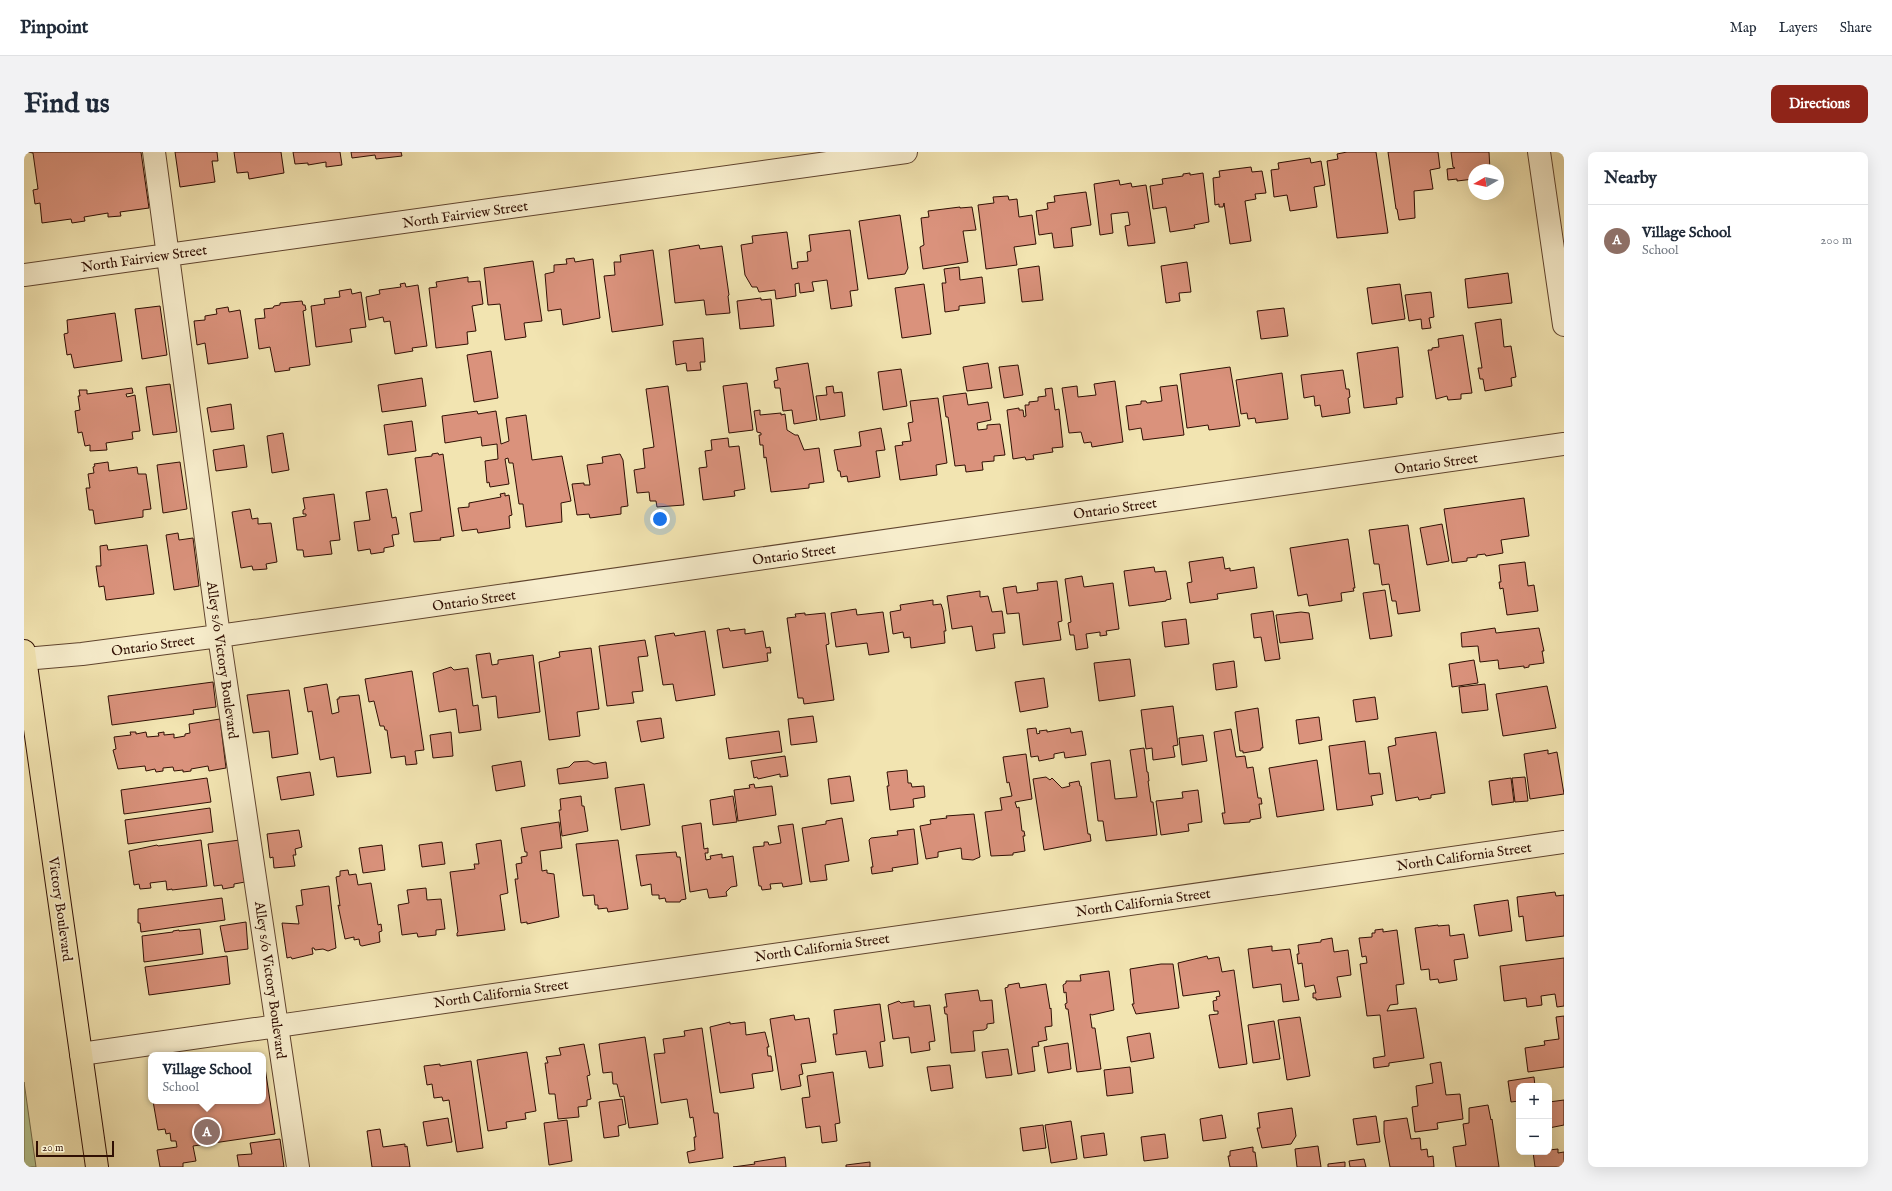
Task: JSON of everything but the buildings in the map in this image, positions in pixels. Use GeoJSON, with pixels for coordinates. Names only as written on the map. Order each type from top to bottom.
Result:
{"type":"FeatureCollection","features":[{"type":"Feature","properties":{"kind":"main road","name":"Victory Boulevard"},"geometry":{"type":"LineString","coordinates":[[24,656],[97,1167]]}},
{"type":"Feature","properties":{"kind":"street","name":"Alley s/o Victory Boulevard"},"geometry":{"type":"LineString","coordinates":[[154,152],[219,636],[278,1024],[298,1167]]}},
{"type":"Feature","properties":{"kind":"street","name":"North Fairview Street"},"geometry":{"type":"LineString","coordinates":[[24,275],[906,152]]}},
{"type":"Feature","properties":{"kind":"street"},"geometry":{"type":"LineString","coordinates":[[1539,152],[1564,325]]}},
{"type":"Feature","properties":{"kind":"street","name":"Ontario Street"},"geometry":{"type":"LineString","coordinates":[[24,656],[82,654],[219,636],[1564,444]]}},
{"type":"Feature","properties":{"kind":"street","name":"North California Street"},"geometry":{"type":"LineString","coordinates":[[81,1054],[278,1024],[1564,842]]}},
{"type":"Feature","properties":{"kind":"green space"},"geometry":{"type":"Polygon","coordinates":[[[24,1082],[36,1167],[24,1167],[24,1082]]]}},
{"type":"Feature","properties":{"kind":"place","name":"Village School"},"geometry":{"type":"Point","coordinates":[207,1132]}}]}
